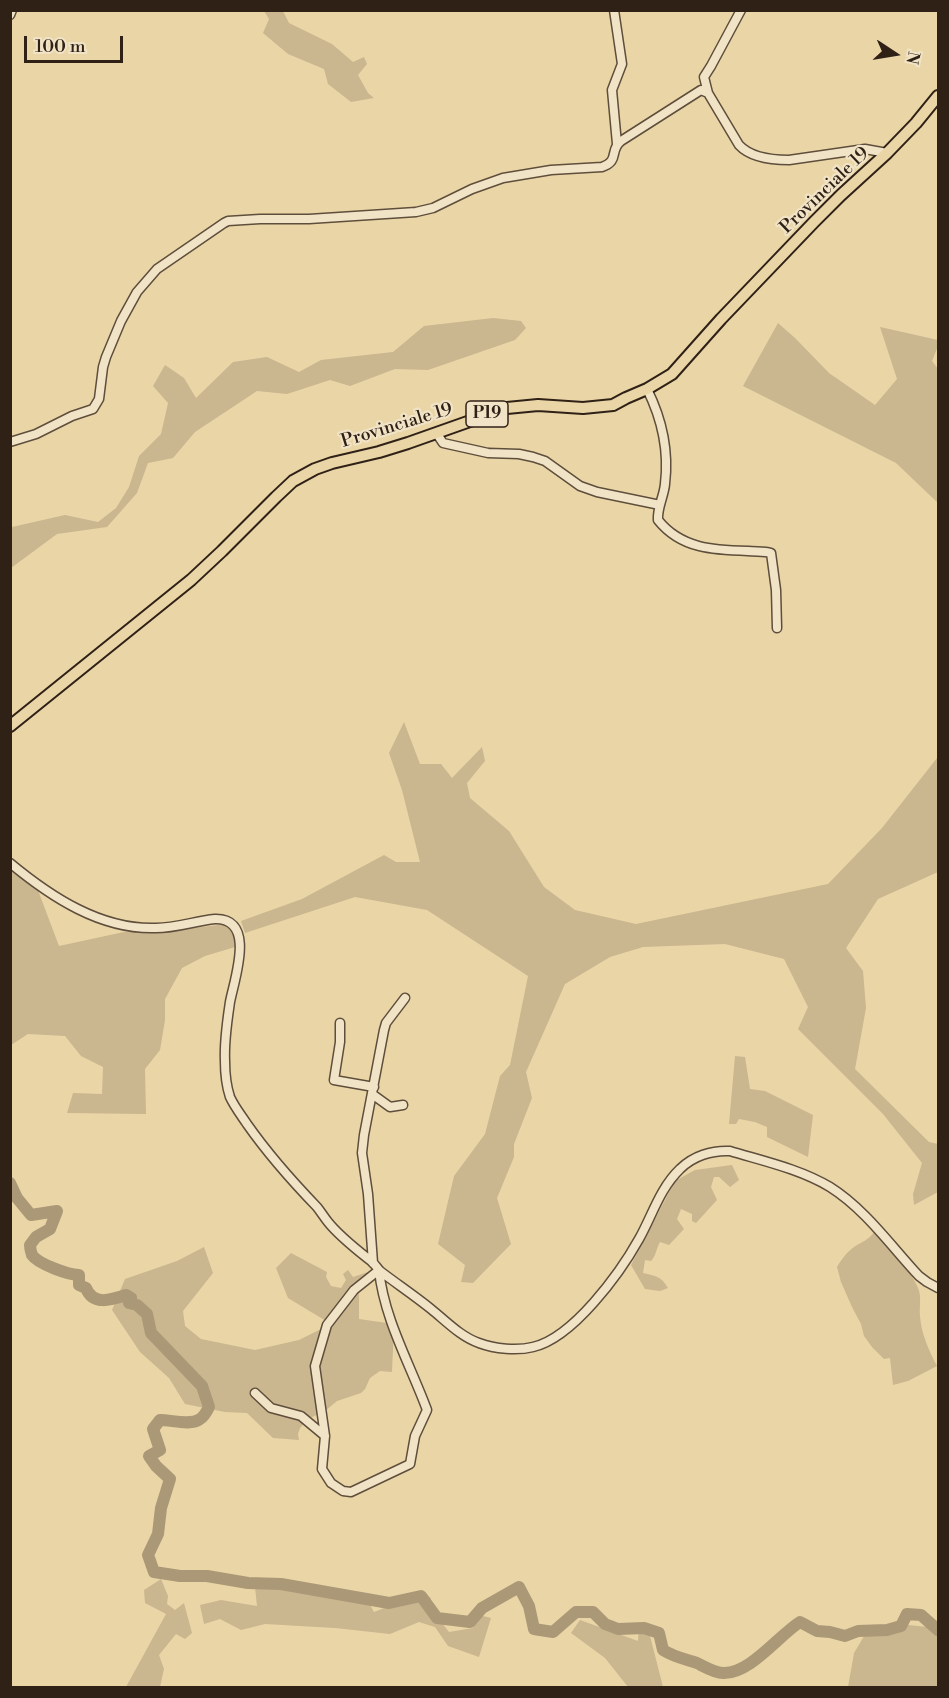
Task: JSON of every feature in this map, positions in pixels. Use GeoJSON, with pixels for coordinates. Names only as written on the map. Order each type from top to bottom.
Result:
{"type":"FeatureCollection","features":[{"type":"Feature","properties":{"kind":"main road","name":"Provinciale 19"},"geometry":{"type":"LineString","coordinates":[[10,726],[191,580],[293,481],[315,469],[380,452],[507,408],[538,405],[583,408],[613,405],[672,374],[814,222],[887,153],[939,96]]}},
{"type":"Feature","properties":{"kind":"street"},"geometry":{"type":"LineString","coordinates":[[10,442],[36,434],[72,416],[93,409],[99,399],[106,357],[121,321],[137,292],[157,269],[228,221],[309,219],[416,212],[433,208],[472,189],[502,178],[551,170],[609,165],[613,159],[616,144],[612,90],[622,64],[614,10]]}},
{"type":"Feature","properties":{"kind":"street"},"geometry":{"type":"LineString","coordinates":[[741,10],[704,77],[708,93],[744,151],[769,159],[789,160],[865,149],[887,153]]}},
{"type":"Feature","properties":{"kind":"street"},"geometry":{"type":"LineString","coordinates":[[616,144],[701,90],[708,93]]}},
{"type":"Feature","properties":{"kind":"street"},"geometry":{"type":"LineString","coordinates":[[647,389],[666,444],[666,483],[658,520],[673,536],[683,542],[711,548],[771,553],[776,590],[777,628]]}},
{"type":"Feature","properties":{"kind":"street"},"geometry":{"type":"LineString","coordinates":[[438,432],[443,443],[488,453],[533,457],[544,461],[579,486],[660,505]]}},
{"type":"Feature","properties":{"kind":"street"},"geometry":{"type":"LineString","coordinates":[[10,863],[56,896],[97,919],[110,923],[140,928],[158,928],[215,919],[230,921],[238,935],[240,955],[225,1033],[225,1073],[231,1099],[281,1170],[328,1222],[357,1251],[470,1339],[498,1347],[533,1347],[559,1335],[572,1325],[599,1296],[630,1254],[668,1184],[680,1168],[700,1156],[720,1150],[797,1172],[829,1186],[858,1210],[920,1276],[939,1288]]}},
{"type":"Feature","properties":{"kind":"street"},"geometry":{"type":"LineString","coordinates":[[376,1266],[327,1325],[315,1366],[325,1436],[322,1469],[331,1484],[343,1491],[351,1492],[410,1464],[415,1436],[427,1410],[400,1347],[382,1291],[376,1266],[362,1153],[386,1023],[405,998]]}},
{"type":"Feature","properties":{"kind":"street"},"geometry":{"type":"LineString","coordinates":[[340,1023],[340,1042],[334,1080],[373,1090],[390,1107],[403,1105]]}},
{"type":"Feature","properties":{"kind":"street"},"geometry":{"type":"LineString","coordinates":[[255,1393],[271,1408],[301,1416],[325,1436]]}},
{"type":"Feature","properties":{"kind":"shaded area"},"geometry":{"type":"Polygon","coordinates":[[[264,11],[283,11],[289,23],[332,44],[353,62],[364,57],[367,64],[358,75],[368,93],[374,98],[351,102],[328,84],[324,69],[288,54],[263,33],[269,19],[264,11]]]}},
{"type":"Feature","properties":{"kind":"shaded area"},"geometry":{"type":"Polygon","coordinates":[[[493,318],[521,321],[526,328],[515,340],[428,370],[395,369],[350,386],[330,380],[287,394],[257,391],[195,432],[173,458],[148,463],[137,493],[107,527],[57,534],[11,568],[12,527],[65,515],[98,522],[116,508],[129,487],[139,456],[161,434],[168,403],[153,386],[165,365],[184,378],[196,398],[233,362],[267,357],[299,372],[321,360],[393,352],[424,326],[493,318]]]}},
{"type":"Feature","properties":{"kind":"shaded area"},"geometry":{"type":"Polygon","coordinates":[[[778,323],[829,373],[875,405],[897,379],[880,327],[938,340],[932,361],[938,369],[938,503],[896,463],[743,386],[778,323]]]}},
{"type":"Feature","properties":{"kind":"shaded area"},"geometry":{"type":"Polygon","coordinates":[[[404,722],[420,764],[441,764],[452,778],[482,747],[485,761],[467,783],[470,798],[509,831],[544,887],[575,910],[636,924],[828,884],[882,828],[937,758],[938,752],[938,872],[878,899],[846,948],[863,971],[866,1008],[855,1069],[929,1142],[938,1144],[938,1192],[914,1205],[913,1194],[922,1163],[883,1114],[798,1029],[808,1007],[784,959],[725,944],[643,947],[610,957],[565,984],[526,1072],[532,1098],[514,1144],[514,1157],[497,1198],[511,1244],[473,1283],[461,1282],[465,1265],[438,1244],[454,1176],[485,1134],[500,1076],[510,1065],[528,976],[427,910],[355,897],[245,933],[241,921],[302,899],[384,855],[396,862],[420,862],[402,790],[389,753],[404,722]]]}},
{"type":"Feature","properties":{"kind":"shaded area"},"geometry":{"type":"Polygon","coordinates":[[[11,870],[30,878],[36,885],[59,946],[124,932],[159,932],[227,924],[234,933],[235,947],[205,956],[182,968],[165,999],[165,1020],[160,1050],[145,1069],[146,1114],[67,1113],[73,1093],[102,1094],[103,1067],[81,1056],[65,1036],[28,1034],[11,1045],[11,870]]]}},
{"type":"Feature","properties":{"kind":"shaded area"},"geometry":{"type":"Polygon","coordinates":[[[735,1056],[745,1057],[750,1089],[765,1091],[813,1115],[808,1157],[767,1137],[767,1127],[739,1119],[736,1124],[729,1124],[735,1056]]]}},
{"type":"Feature","properties":{"kind":"shaded area"},"geometry":{"type":"Polygon","coordinates":[[[732,1165],[739,1180],[730,1187],[719,1177],[714,1177],[711,1187],[717,1200],[696,1223],[692,1221],[692,1214],[681,1209],[677,1219],[684,1229],[669,1245],[660,1242],[653,1259],[645,1260],[643,1273],[658,1277],[668,1288],[660,1291],[645,1289],[631,1265],[675,1181],[695,1170],[732,1165]]]}},
{"type":"Feature","properties":{"kind":"shaded area"},"geometry":{"type":"Polygon","coordinates":[[[874,1232],[904,1266],[918,1288],[922,1329],[937,1366],[908,1381],[893,1385],[890,1358],[884,1359],[864,1336],[837,1267],[854,1247],[874,1232]]]}},
{"type":"Feature","properties":{"kind":"shaded area"},"geometry":{"type":"Polygon","coordinates":[[[204,1247],[213,1273],[183,1311],[185,1326],[201,1339],[255,1350],[299,1340],[331,1324],[288,1298],[276,1268],[291,1253],[327,1272],[326,1277],[331,1286],[341,1288],[346,1280],[343,1274],[348,1270],[353,1277],[368,1272],[359,1287],[359,1319],[394,1324],[392,1372],[380,1371],[370,1378],[361,1393],[337,1401],[325,1411],[308,1419],[300,1428],[299,1440],[273,1438],[247,1413],[225,1412],[185,1404],[169,1378],[140,1352],[112,1310],[125,1279],[177,1261],[204,1247]]]}},
{"type":"Feature","properties":{"kind":"shaded area"},"geometry":{"type":"Polygon","coordinates":[[[161,1579],[168,1596],[167,1604],[175,1610],[184,1603],[192,1633],[185,1639],[176,1634],[159,1655],[164,1669],[160,1687],[126,1687],[166,1614],[145,1603],[144,1590],[161,1579]]]}},
{"type":"Feature","properties":{"kind":"shaded area"},"geometry":{"type":"Polygon","coordinates":[[[255,1587],[305,1588],[342,1600],[368,1601],[374,1612],[422,1593],[431,1598],[424,1610],[438,1618],[449,1632],[473,1628],[479,1615],[491,1618],[479,1657],[448,1646],[435,1627],[419,1622],[390,1634],[265,1624],[241,1630],[220,1619],[204,1624],[200,1605],[221,1600],[257,1606],[255,1587]]]}},
{"type":"Feature","properties":{"kind":"shaded area"},"geometry":{"type":"Polygon","coordinates":[[[580,1620],[638,1641],[639,1627],[649,1632],[663,1687],[628,1687],[605,1658],[571,1633],[580,1620]]]}},
{"type":"Feature","properties":{"kind":"shaded area"},"geometry":{"type":"Polygon","coordinates":[[[908,1625],[938,1628],[938,1687],[848,1687],[854,1653],[866,1633],[872,1636],[908,1625]]]}},
{"type":"Feature","properties":{"kind":"waterway"},"geometry":{"type":"LineString","coordinates":[[10,1183],[17,1198],[31,1215],[57,1211],[50,1229],[36,1237],[30,1245],[32,1255],[40,1262],[54,1268],[79,1275],[79,1285],[86,1288],[93,1297],[109,1300],[126,1295],[131,1298],[129,1303],[137,1305],[147,1314],[151,1333],[202,1386],[209,1407],[201,1418],[187,1422],[160,1420],[153,1429],[160,1450],[149,1456],[170,1479],[161,1508],[158,1534],[148,1555],[154,1572],[180,1576],[207,1576],[248,1583],[281,1584],[389,1603],[421,1596],[437,1618],[470,1622],[482,1608],[519,1587],[529,1606],[534,1629],[553,1632],[576,1612],[593,1612],[605,1624],[618,1629],[644,1628],[659,1633],[663,1650],[723,1673],[733,1672],[753,1661],[800,1622],[817,1631],[845,1636],[858,1631],[887,1630],[901,1626],[907,1614],[921,1615],[938,1630]]}}]}
